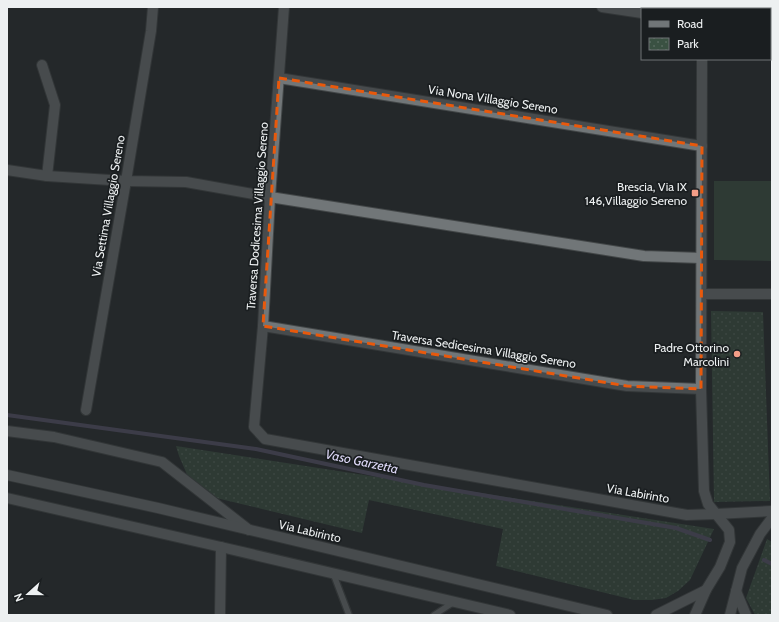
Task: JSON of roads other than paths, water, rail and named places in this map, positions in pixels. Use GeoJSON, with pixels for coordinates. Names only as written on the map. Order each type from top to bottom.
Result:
{"type":"FeatureCollection","features":[{"type":"Feature","properties":{"kind":"street","name":"Via Settima Villaggio Sereno"},"geometry":{"type":"LineString","coordinates":[[86,410],[126,181],[151,30],[153,7]]}},
{"type":"Feature","properties":{"kind":"street","name":"Traversa Dodicesima Villaggio Sereno"},"geometry":{"type":"LineString","coordinates":[[254,427],[263,326],[270,197],[284,7]]}},
{"type":"Feature","properties":{"kind":"street"},"geometry":{"type":"LineString","coordinates":[[602,7],[641,13]]}},
{"type":"Feature","properties":{"kind":"street"},"geometry":{"type":"LineString","coordinates":[[695,615],[706,590],[720,567],[730,542],[729,530],[708,504],[704,491],[701,389],[702,60]]}},
{"type":"Feature","properties":{"kind":"street"},"geometry":{"type":"LineString","coordinates":[[42,65],[55,105],[47,176]]}},
{"type":"Feature","properties":{"kind":"street","name":"Via Nona Villaggio Sereno"},"geometry":{"type":"LineString","coordinates":[[279,78],[702,146]]}},
{"type":"Feature","properties":{"kind":"street"},"geometry":{"type":"LineString","coordinates":[[7,170],[47,176],[126,181],[186,182],[270,197],[644,256],[701,258]]}},
{"type":"Feature","properties":{"kind":"street"},"geometry":{"type":"LineString","coordinates":[[702,294],[772,294]]}},
{"type":"Feature","properties":{"kind":"street","name":"Traversa Sedicesima Villaggio Sereno"},"geometry":{"type":"LineString","coordinates":[[263,326],[627,386],[701,389]]}},
{"type":"Feature","properties":{"kind":"street","name":"Via Labirinto"},"geometry":{"type":"LineString","coordinates":[[254,427],[265,439],[687,515],[716,514]]}},
{"type":"Feature","properties":{"kind":"street"},"geometry":{"type":"LineString","coordinates":[[7,431],[54,437],[162,462],[249,530]]}},
{"type":"Feature","properties":{"kind":"street","name":"Via Labirinto"},"geometry":{"type":"LineString","coordinates":[[7,475],[158,508],[607,615]]}},
{"type":"Feature","properties":{"kind":"street"},"geometry":{"type":"LineString","coordinates":[[7,498],[510,615]]}},
{"type":"Feature","properties":{"kind":"street"},"geometry":{"type":"LineString","coordinates":[[716,514],[772,511]]}},
{"type":"Feature","properties":{"kind":"street"},"geometry":{"type":"LineString","coordinates":[[730,615],[742,568],[760,534],[772,518]]}},
{"type":"Feature","properties":{"kind":"street"},"geometry":{"type":"LineString","coordinates":[[220,615],[221,547]]}},
{"type":"Feature","properties":{"kind":"street"},"geometry":{"type":"LineString","coordinates":[[656,615],[706,590]]}},
{"type":"Feature","properties":{"kind":"street"},"geometry":{"type":"LineString","coordinates":[[736,590],[746,615]]}},
{"type":"Feature","properties":{"kind":"lane"},"geometry":{"type":"LineString","coordinates":[[333,573],[349,615]]}},
{"type":"Feature","properties":{"kind":"lane"},"geometry":{"type":"LineString","coordinates":[[434,615],[454,602]]}},
{"type":"Feature","properties":{"kind":"waterway","name":"Vaso Garzetta"},"geometry":{"type":"LineString","coordinates":[[7,415],[256,449],[424,485],[676,528],[710,540]]}},
{"type":"Feature","properties":{"kind":"waterway","name":"Vaso Garzetta"},"geometry":{"type":"LineString","coordinates":[[764,560],[772,564]]}},
{"type":"Feature","properties":{"kind":"place","name":"Brescia, Via IX 146,Villaggio Sereno"},"geometry":{"type":"Point","coordinates":[695,193]}},
{"type":"Feature","properties":{"kind":"place","name":"Padre Ottorino Marcolini"},"geometry":{"type":"Point","coordinates":[737,354]}}]}
